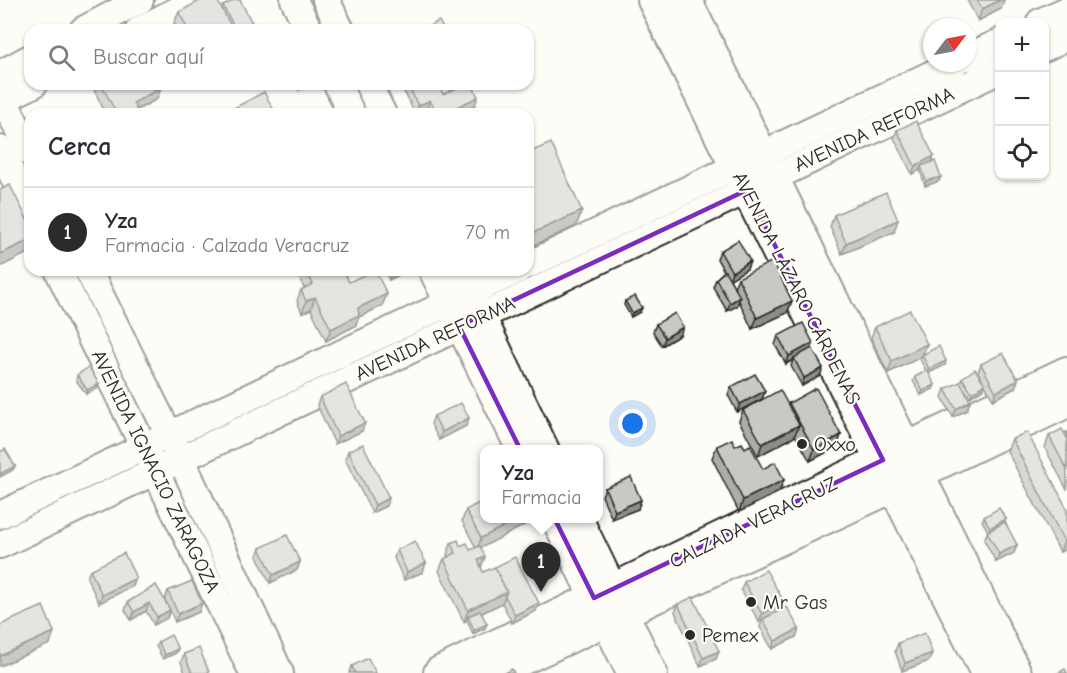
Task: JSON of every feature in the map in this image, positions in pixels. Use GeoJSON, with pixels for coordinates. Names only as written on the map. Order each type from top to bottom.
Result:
{"type":"FeatureCollection","features":[{"type":"Feature","properties":{"kind":"main road","name":"AVENIDA LÁZARO CÁRDENAS"},"geometry":{"type":"LineString","coordinates":[[654,0],[754,172],[900,467],[1015,673]]}},
{"type":"Feature","properties":{"kind":"main road","name":"AVENIDA LÁZARO CÁRDENAS"},"geometry":{"type":"LineString","coordinates":[[685,0],[754,172]]}},
{"type":"Feature","properties":{"kind":"main road","name":"CALZADA VERACRUZ"},"geometry":{"type":"LineString","coordinates":[[900,467],[1067,373]]}},
{"type":"Feature","properties":{"kind":"main road","name":"CALZADA VERACRUZ"},"geometry":{"type":"LineString","coordinates":[[440,673],[609,605],[900,467],[1067,401]]}},
{"type":"Feature","properties":{"kind":"main road","name":"AVENIDA LÁZARO CÁRDENAS"},"geometry":{"type":"LineString","coordinates":[[900,467],[987,673]]}},
{"type":"Feature","properties":{"kind":"main road","name":"CALZADA VERACRUZ"},"geometry":{"type":"LineString","coordinates":[[491,673],[609,605]]}},
{"type":"Feature","properties":{"kind":"street"},"geometry":{"type":"LineString","coordinates":[[94,24],[140,0]]}},
{"type":"Feature","properties":{"kind":"street"},"geometry":{"type":"LineString","coordinates":[[149,17],[197,0]]}},
{"type":"Feature","properties":{"kind":"street"},"geometry":{"type":"LineString","coordinates":[[294,0],[306,24]]}},
{"type":"Feature","properties":{"kind":"street"},"geometry":{"type":"LineString","coordinates":[[326,0],[338,24]]}},
{"type":"Feature","properties":{"kind":"street"},"geometry":{"type":"LineString","coordinates":[[1049,18],[1067,10]]}},
{"type":"Feature","properties":{"kind":"street"},"geometry":{"type":"LineString","coordinates":[[1049,46],[1067,38]]}},
{"type":"Feature","properties":{"kind":"street"},"geometry":{"type":"LineString","coordinates":[[977,53],[995,44]]}},
{"type":"Feature","properties":{"kind":"street"},"geometry":{"type":"LineString","coordinates":[[0,74],[24,61]]}},
{"type":"Feature","properties":{"kind":"street","name":"AVENIDA REFORMA"},"geometry":{"type":"LineString","coordinates":[[0,545],[482,316],[938,72]]}},
{"type":"Feature","properties":{"kind":"street","name":"AVENIDA REFORMA"},"geometry":{"type":"LineString","coordinates":[[534,263],[995,72]]}},
{"type":"Feature","properties":{"kind":"street"},"geometry":{"type":"LineString","coordinates":[[24,88],[1,98],[24,142]]}},
{"type":"Feature","properties":{"kind":"street"},"geometry":{"type":"LineString","coordinates":[[340,90],[349,108]]}},
{"type":"Feature","properties":{"kind":"street"},"geometry":{"type":"LineString","coordinates":[[371,90],[380,108]]}},
{"type":"Feature","properties":{"kind":"street"},"geometry":{"type":"LineString","coordinates":[[0,149],[24,199]]}},
{"type":"Feature","properties":{"kind":"street","name":"AVENIDA IGNACIO ZARAGOZA"},"geometry":{"type":"LineString","coordinates":[[61,276],[253,673]]}},
{"type":"Feature","properties":{"kind":"street","name":"AVENIDA IGNACIO ZARAGOZA"},"geometry":{"type":"LineString","coordinates":[[91,276],[170,435],[280,673]]}},
{"type":"Feature","properties":{"kind":"street"},"geometry":{"type":"LineString","coordinates":[[441,276],[460,288],[482,316],[544,445]]}},
{"type":"Feature","properties":{"kind":"street","name":"AVENIDA REFORMA"},"geometry":{"type":"LineString","coordinates":[[0,515],[170,435],[460,288],[499,276]]}},
{"type":"Feature","properties":{"kind":"street"},"geometry":{"type":"LineString","coordinates":[[460,288],[459,326],[518,445]]}},
{"type":"Feature","properties":{"kind":"street"},"geometry":{"type":"LineString","coordinates":[[557,523],[654,673]]}},
{"type":"Feature","properties":{"kind":"street"},"geometry":{"type":"LineString","coordinates":[[580,523],[630,673]]}},
{"type":"Feature","properties":{"kind":"highlighted area"},"geometry":{"type":"Polygon","coordinates":[[[747,190],[883,460],[594,598],[459,326],[747,190]]]}},
{"type":"Feature","properties":{"kind":"building"},"geometry":{"type":"Polygon","coordinates":[[[201,0],[217,0],[230,24],[185,24],[179,12],[201,0]]]}},
{"type":"Feature","properties":{"kind":"building"},"geometry":{"type":"Polygon","coordinates":[[[234,0],[240,0],[252,23],[233,24],[223,6],[234,0]]]}},
{"type":"Feature","properties":{"kind":"building"},"geometry":{"type":"Polygon","coordinates":[[[977,0],[1000,0],[982,9],[977,0]]]}},
{"type":"Feature","properties":{"kind":"building"},"geometry":{"type":"Polygon","coordinates":[[[104,90],[157,90],[133,103],[136,108],[114,108],[104,90]]]}},
{"type":"Feature","properties":{"kind":"building"},"geometry":{"type":"Polygon","coordinates":[[[411,90],[441,90],[443,94],[452,90],[475,90],[478,97],[455,108],[434,108],[430,100],[418,106],[411,90]]]}},
{"type":"Feature","properties":{"kind":"building"},"geometry":{"type":"Polygon","coordinates":[[[264,92],[273,108],[234,108],[264,92]]]}},
{"type":"Feature","properties":{"kind":"building"},"geometry":{"type":"Polygon","coordinates":[[[916,121],[934,156],[915,166],[897,130],[916,121]]]}},
{"type":"Feature","properties":{"kind":"building"},"geometry":{"type":"Polygon","coordinates":[[[551,143],[582,211],[534,232],[534,150],[551,143]]]}},
{"type":"Feature","properties":{"kind":"building"},"geometry":{"type":"Polygon","coordinates":[[[935,161],[941,177],[926,181],[921,166],[935,161]]]}},
{"type":"Feature","properties":{"kind":"building"},"geometry":{"type":"Polygon","coordinates":[[[10,185],[24,213],[24,243],[0,254],[0,190],[10,185]]]}},
{"type":"Feature","properties":{"kind":"building"},"geometry":{"type":"Polygon","coordinates":[[[886,192],[898,220],[846,243],[834,215],[886,192]]]}},
{"type":"Feature","properties":{"kind":"building"},"geometry":{"type":"Polygon","coordinates":[[[738,240],[750,261],[732,272],[720,251],[738,240]]]}},
{"type":"Feature","properties":{"kind":"building"},"geometry":{"type":"Polygon","coordinates":[[[773,261],[792,301],[757,318],[738,278],[773,261]]]}},
{"type":"Feature","properties":{"kind":"building"},"geometry":{"type":"Polygon","coordinates":[[[725,271],[740,297],[730,303],[716,279],[725,271]]]}},
{"type":"Feature","properties":{"kind":"building"},"geometry":{"type":"Polygon","coordinates":[[[309,276],[346,276],[349,282],[362,276],[378,276],[387,294],[358,308],[359,315],[331,329],[315,297],[306,301],[301,290],[313,284],[309,276]]]}},
{"type":"Feature","properties":{"kind":"building"},"geometry":{"type":"Polygon","coordinates":[[[635,296],[642,308],[632,313],[625,301],[635,296]]]}},
{"type":"Feature","properties":{"kind":"building"},"geometry":{"type":"Polygon","coordinates":[[[910,310],[927,344],[892,361],[875,327],[910,310]]]}},
{"type":"Feature","properties":{"kind":"building"},"geometry":{"type":"Polygon","coordinates":[[[675,313],[683,327],[665,338],[656,324],[675,313]]]}},
{"type":"Feature","properties":{"kind":"building"},"geometry":{"type":"Polygon","coordinates":[[[803,323],[813,343],[789,356],[778,336],[803,323]]]}},
{"type":"Feature","properties":{"kind":"building"},"geometry":{"type":"Polygon","coordinates":[[[939,346],[946,361],[929,369],[922,355],[939,346]]]}},
{"type":"Feature","properties":{"kind":"building"},"geometry":{"type":"Polygon","coordinates":[[[812,348],[823,368],[804,378],[794,358],[812,348]]]}},
{"type":"Feature","properties":{"kind":"building"},"geometry":{"type":"Polygon","coordinates":[[[1003,353],[1018,380],[996,392],[981,364],[1003,353]]]}},
{"type":"Feature","properties":{"kind":"building"},"geometry":{"type":"Polygon","coordinates":[[[89,367],[99,384],[87,390],[77,375],[89,367]]]}},
{"type":"Feature","properties":{"kind":"building"},"geometry":{"type":"Polygon","coordinates":[[[975,369],[985,384],[972,393],[962,378],[975,369]]]}},
{"type":"Feature","properties":{"kind":"building"},"geometry":{"type":"Polygon","coordinates":[[[927,370],[935,385],[923,391],[915,377],[927,370]]]}},
{"type":"Feature","properties":{"kind":"building"},"geometry":{"type":"Polygon","coordinates":[[[755,374],[765,391],[740,404],[731,387],[755,374]]]}},
{"type":"Feature","properties":{"kind":"building"},"geometry":{"type":"Polygon","coordinates":[[[960,382],[970,401],[956,409],[945,389],[960,382]]]}},
{"type":"Feature","properties":{"kind":"building"},"geometry":{"type":"Polygon","coordinates":[[[346,384],[365,423],[338,436],[320,397],[346,384]]]}},
{"type":"Feature","properties":{"kind":"building"},"geometry":{"type":"Polygon","coordinates":[[[816,388],[841,435],[814,450],[789,403],[816,388]]]}},
{"type":"Feature","properties":{"kind":"building"},"geometry":{"type":"Polygon","coordinates":[[[780,390],[799,425],[762,444],[743,410],[780,390]]]}},
{"type":"Feature","properties":{"kind":"building"},"geometry":{"type":"Polygon","coordinates":[[[461,403],[469,418],[442,432],[434,416],[461,403]]]}},
{"type":"Feature","properties":{"kind":"building"},"geometry":{"type":"Polygon","coordinates":[[[1062,429],[1067,438],[1067,470],[1049,436],[1062,429]]]}},
{"type":"Feature","properties":{"kind":"building"},"geometry":{"type":"Polygon","coordinates":[[[1027,432],[1067,509],[1067,539],[1064,541],[1012,439],[1027,432]]]}},
{"type":"Feature","properties":{"kind":"building"},"geometry":{"type":"Polygon","coordinates":[[[732,439],[735,446],[742,443],[745,448],[750,445],[763,469],[775,462],[784,480],[743,500],[717,446],[732,439]]]}},
{"type":"Feature","properties":{"kind":"building"},"geometry":{"type":"Polygon","coordinates":[[[363,444],[389,498],[375,505],[348,451],[363,444]]]}},
{"type":"Feature","properties":{"kind":"building"},"geometry":{"type":"Polygon","coordinates":[[[5,449],[15,466],[0,474],[0,452],[5,449]]]}},
{"type":"Feature","properties":{"kind":"building"},"geometry":{"type":"Polygon","coordinates":[[[631,477],[641,500],[615,511],[605,488],[631,477]]]}},
{"type":"Feature","properties":{"kind":"building"},"geometry":{"type":"Polygon","coordinates":[[[480,502],[480,523],[510,523],[481,538],[466,510],[480,502]]]}},
{"type":"Feature","properties":{"kind":"building"},"geometry":{"type":"Polygon","coordinates":[[[999,508],[1006,519],[990,528],[984,517],[999,508]]]}},
{"type":"Feature","properties":{"kind":"building"},"geometry":{"type":"Polygon","coordinates":[[[1005,522],[1017,545],[999,554],[987,532],[1005,522]]]}},
{"type":"Feature","properties":{"kind":"building"},"geometry":{"type":"Polygon","coordinates":[[[287,535],[300,562],[273,575],[260,548],[287,535]]]}},
{"type":"Feature","properties":{"kind":"building"},"geometry":{"type":"Polygon","coordinates":[[[458,540],[460,546],[467,543],[470,550],[480,546],[485,557],[478,560],[483,572],[495,567],[507,592],[468,610],[444,559],[456,553],[451,543],[458,540]]]}},
{"type":"Feature","properties":{"kind":"building"},"geometry":{"type":"Polygon","coordinates":[[[415,541],[426,563],[407,572],[397,550],[415,541]]]}},
{"type":"Feature","properties":{"kind":"building"},"geometry":{"type":"Polygon","coordinates":[[[124,553],[136,578],[102,595],[90,570],[124,553]]]}},
{"type":"Feature","properties":{"kind":"building"},"geometry":{"type":"Polygon","coordinates":[[[515,557],[539,603],[515,615],[505,596],[507,592],[495,567],[515,557]]]}},
{"type":"Feature","properties":{"kind":"building"},"geometry":{"type":"Polygon","coordinates":[[[766,570],[784,602],[762,614],[744,582],[766,570]]]}},
{"type":"Feature","properties":{"kind":"building"},"geometry":{"type":"Polygon","coordinates":[[[192,581],[202,603],[178,614],[168,591],[192,581]]]}},
{"type":"Feature","properties":{"kind":"building"},"geometry":{"type":"Polygon","coordinates":[[[156,585],[170,610],[157,617],[149,603],[134,612],[128,602],[156,585]]]}},
{"type":"Feature","properties":{"kind":"building"},"geometry":{"type":"Polygon","coordinates":[[[693,597],[719,651],[703,658],[678,604],[693,597]]]}},
{"type":"Feature","properties":{"kind":"building"},"geometry":{"type":"Polygon","coordinates":[[[43,606],[54,632],[0,656],[0,625],[43,606]]]}},
{"type":"Feature","properties":{"kind":"building"},"geometry":{"type":"Polygon","coordinates":[[[787,607],[799,629],[775,641],[763,619],[787,607]]]}},
{"type":"Feature","properties":{"kind":"building"},"geometry":{"type":"Polygon","coordinates":[[[480,611],[487,624],[474,630],[468,616],[480,611]]]}},
{"type":"Feature","properties":{"kind":"building"},"geometry":{"type":"Polygon","coordinates":[[[925,633],[932,653],[905,663],[898,643],[925,633]]]}},
{"type":"Feature","properties":{"kind":"building"},"geometry":{"type":"Polygon","coordinates":[[[171,635],[178,649],[165,655],[158,642],[171,635]]]}},
{"type":"Feature","properties":{"kind":"building"},"geometry":{"type":"Polygon","coordinates":[[[199,648],[209,672],[207,673],[192,673],[184,654],[199,648]]]}},
{"type":"Feature","properties":{"kind":"building"},"geometry":{"type":"Polygon","coordinates":[[[368,658],[376,673],[355,673],[352,666],[368,658]]]}},
{"type":"Feature","properties":{"kind":"place","name":"Oxxo"},"geometry":{"type":"Point","coordinates":[802,444]}},
{"type":"Feature","properties":{"kind":"place","name":"Yza"},"geometry":{"type":"Point","coordinates":[541,592]}},
{"type":"Feature","properties":{"kind":"place","name":"Mr Gas"},"geometry":{"type":"Point","coordinates":[751,602]}},
{"type":"Feature","properties":{"kind":"place","name":"Pemex"},"geometry":{"type":"Point","coordinates":[690,635]}}]}
